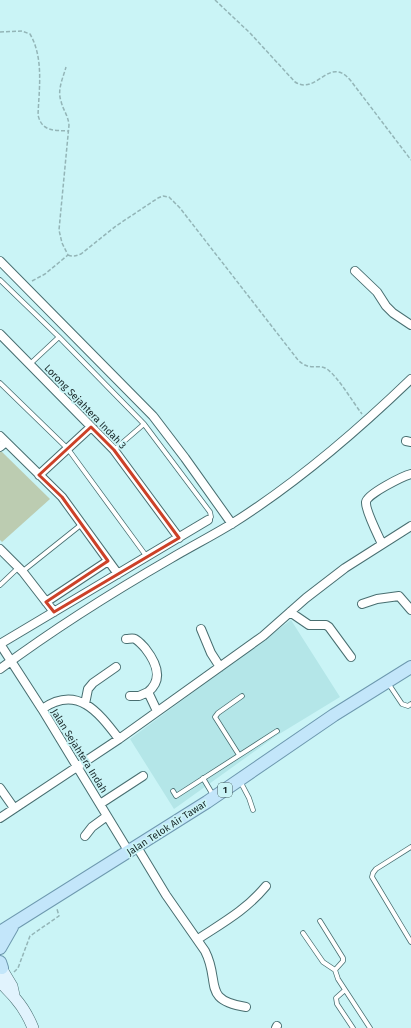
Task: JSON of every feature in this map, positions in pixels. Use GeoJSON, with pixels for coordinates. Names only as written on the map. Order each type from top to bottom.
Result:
{"type":"FeatureCollection","features":[{"type":"Feature","properties":{"kind":"main road","name":"Jalan Telok Air Tawar"},"geometry":{"type":"LineString","coordinates":[[0,932],[55,899],[214,797],[334,715],[411,667]]}},
{"type":"Feature","properties":{"kind":"main road"},"geometry":{"type":"LineString","coordinates":[[0,948],[14,924]]}},
{"type":"Feature","properties":{"kind":"main road"},"geometry":{"type":"LineString","coordinates":[[0,965],[4,980],[12,986],[15,997],[33,1028]]}},
{"type":"Feature","properties":{"kind":"street"},"geometry":{"type":"LineString","coordinates":[[0,261],[153,416],[232,524]]}},
{"type":"Feature","properties":{"kind":"street"},"geometry":{"type":"LineString","coordinates":[[355,272],[377,292],[386,306],[393,313],[411,325]]}},
{"type":"Feature","properties":{"kind":"street","name":"Lorong Sejahtera Indah 3"},"geometry":{"type":"LineString","coordinates":[[2,338],[30,364],[114,450],[179,538]]}},
{"type":"Feature","properties":{"kind":"street"},"geometry":{"type":"LineString","coordinates":[[0,669],[35,643],[104,598],[169,559],[232,524],[305,473],[342,444],[411,379]]}},
{"type":"Feature","properties":{"kind":"street"},"geometry":{"type":"LineString","coordinates":[[39,475],[91,427]]}},
{"type":"Feature","properties":{"kind":"street"},"geometry":{"type":"LineString","coordinates":[[2,442],[62,497],[118,574]]}},
{"type":"Feature","properties":{"kind":"street"},"geometry":{"type":"LineString","coordinates":[[382,544],[367,509],[367,499],[378,491],[411,474]]}},
{"type":"Feature","properties":{"kind":"street"},"geometry":{"type":"LineString","coordinates":[[0,644],[208,520]]}},
{"type":"Feature","properties":{"kind":"street"},"geometry":{"type":"LineString","coordinates":[[0,818],[119,739],[156,711],[263,636],[324,584],[411,526]]}},
{"type":"Feature","properties":{"kind":"street"},"geometry":{"type":"LineString","coordinates":[[0,549],[20,570],[54,612]]}},
{"type":"Feature","properties":{"kind":"street"},"geometry":{"type":"LineString","coordinates":[[46,602],[108,561]]}},
{"type":"Feature","properties":{"kind":"street"},"geometry":{"type":"LineString","coordinates":[[362,604],[377,599],[399,596],[411,610]]}},
{"type":"Feature","properties":{"kind":"street"},"geometry":{"type":"LineString","coordinates":[[290,612],[309,625],[326,625],[329,627],[351,657]]}},
{"type":"Feature","properties":{"kind":"street"},"geometry":{"type":"LineString","coordinates":[[201,628],[211,653],[220,667]]}},
{"type":"Feature","properties":{"kind":"street"},"geometry":{"type":"LineString","coordinates":[[126,639],[134,638],[140,642],[149,653],[156,666],[157,678],[154,688],[139,696],[130,696]]}},
{"type":"Feature","properties":{"kind":"street","name":"Jalan Sejahtera Indah"},"geometry":{"type":"LineString","coordinates":[[0,644],[108,816],[198,939],[210,961],[216,995],[221,1000],[246,1007]]}},
{"type":"Feature","properties":{"kind":"street"},"geometry":{"type":"LineString","coordinates":[[85,704],[88,689],[93,683],[116,667]]}},
{"type":"Feature","properties":{"kind":"street"},"geometry":{"type":"LineString","coordinates":[[148,692],[156,711]]}},
{"type":"Feature","properties":{"kind":"street"},"geometry":{"type":"LineString","coordinates":[[42,709],[56,701],[67,700],[85,704],[100,716],[119,739]]}},
{"type":"Feature","properties":{"kind":"street"},"geometry":{"type":"LineString","coordinates":[[100,804],[143,776]]}},
{"type":"Feature","properties":{"kind":"street"},"geometry":{"type":"LineString","coordinates":[[0,788],[14,808]]}},
{"type":"Feature","properties":{"kind":"street"},"geometry":{"type":"LineString","coordinates":[[85,836],[92,827],[108,816]]}},
{"type":"Feature","properties":{"kind":"street"},"geometry":{"type":"LineString","coordinates":[[198,939],[243,910],[266,886]]}},
{"type":"Feature","properties":{"kind":"lane"},"geometry":{"type":"LineString","coordinates":[[0,280],[59,337],[144,424],[210,512],[211,517],[208,520]]}},
{"type":"Feature","properties":{"kind":"lane"},"geometry":{"type":"LineString","coordinates":[[30,364],[59,337]]}},
{"type":"Feature","properties":{"kind":"lane"},"geometry":{"type":"LineString","coordinates":[[0,383],[68,449],[147,557]]}},
{"type":"Feature","properties":{"kind":"lane"},"geometry":{"type":"LineString","coordinates":[[114,450],[144,424]]}},
{"type":"Feature","properties":{"kind":"lane"},"geometry":{"type":"LineString","coordinates":[[0,585],[82,524]]}},
{"type":"Feature","properties":{"kind":"lane"},"geometry":{"type":"LineString","coordinates":[[387,681],[402,704],[408,706],[411,704]]}},
{"type":"Feature","properties":{"kind":"lane"},"geometry":{"type":"LineString","coordinates":[[240,755],[215,717],[218,712],[242,696]]}},
{"type":"Feature","properties":{"kind":"lane"},"geometry":{"type":"LineString","coordinates":[[173,791],[176,796],[276,732]]}},
{"type":"Feature","properties":{"kind":"lane"},"geometry":{"type":"LineString","coordinates":[[203,778],[214,797]]}},
{"type":"Feature","properties":{"kind":"lane"},"geometry":{"type":"LineString","coordinates":[[239,780],[249,798],[253,810]]}},
{"type":"Feature","properties":{"kind":"lane"},"geometry":{"type":"LineString","coordinates":[[411,847],[376,869],[372,877],[411,942]]}},
{"type":"Feature","properties":{"kind":"lane"},"geometry":{"type":"LineString","coordinates":[[320,921],[343,958],[343,961],[335,970]]}},
{"type":"Feature","properties":{"kind":"lane"},"geometry":{"type":"LineString","coordinates":[[303,933],[323,962],[331,969],[335,970],[338,979],[370,1028]]}},
{"type":"Feature","properties":{"kind":"lane"},"geometry":{"type":"LineString","coordinates":[[345,990],[336,998],[337,1004],[353,1028]]}},
{"type":"Feature","properties":{"kind":"path"},"geometry":{"type":"LineString","coordinates":[[215,0],[250,33],[295,82],[300,85],[311,84],[334,71],[344,74],[351,81],[411,160]]}},
{"type":"Feature","properties":{"kind":"path"},"geometry":{"type":"LineString","coordinates":[[0,32],[22,31],[30,34],[34,42],[40,68],[39,121],[45,128],[68,131]]}},
{"type":"Feature","properties":{"kind":"path"},"geometry":{"type":"LineString","coordinates":[[66,67],[60,87],[60,96],[69,120],[69,142],[64,170],[59,230],[62,243],[68,255]]}},
{"type":"Feature","properties":{"kind":"path"},"geometry":{"type":"LineString","coordinates":[[25,285],[45,274],[68,255],[76,256],[81,254],[116,226],[158,198],[169,196],[180,208],[298,360],[307,366],[325,368],[333,374],[367,420]]}},
{"type":"Feature","properties":{"kind":"path"},"geometry":{"type":"LineString","coordinates":[[4,980],[18,968],[30,936],[59,916],[55,899]]}},
{"type":"Feature","properties":{"kind":"highlighted area"},"geometry":{"type":"Polygon","coordinates":[[[91,427],[114,450],[179,538],[54,612],[46,602],[108,561],[62,497],[39,475],[91,427]]]}},
{"type":"Feature","properties":{"kind":"shaded area"},"geometry":{"type":"Polygon","coordinates":[[[291,620],[340,697],[276,736],[174,809],[130,739],[291,620]]]}},
{"type":"Feature","properties":{"kind":"green space"},"geometry":{"type":"Polygon","coordinates":[[[0,450],[50,499],[2,542],[0,540],[0,450]]]}}]}
